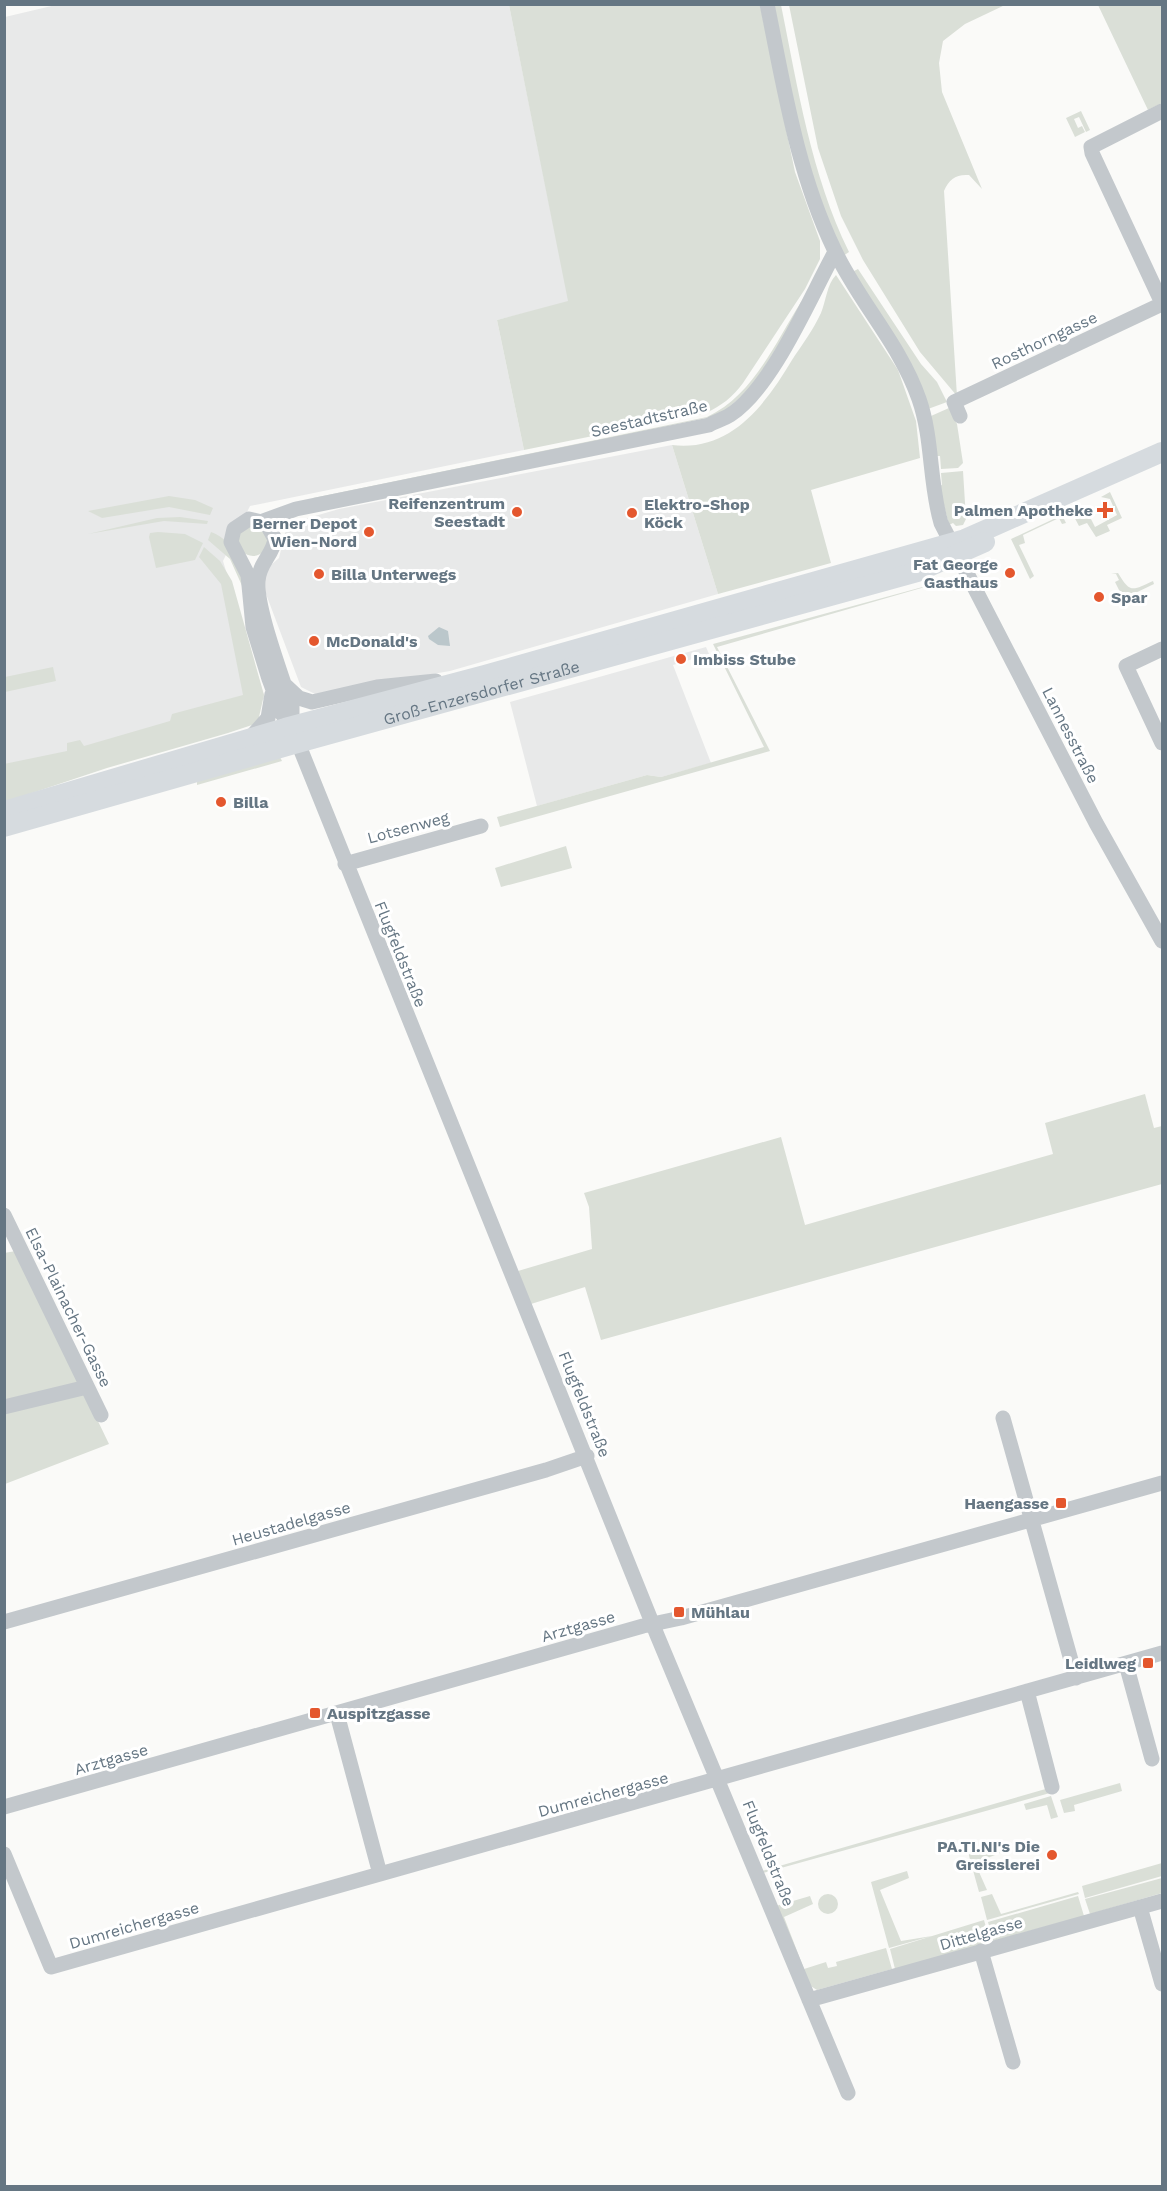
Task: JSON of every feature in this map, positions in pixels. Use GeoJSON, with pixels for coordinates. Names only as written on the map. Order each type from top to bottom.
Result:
{"type":"FeatureCollection","features":[{"type":"Feature","properties":{"kind":"main road"},"geometry":{"type":"LineString","coordinates":[[955,550],[1106,484],[1144,460],[1162,452]]}},
{"type":"Feature","properties":{"kind":"main road","name":"Groß-Enzersdorfer Straße"},"geometry":{"type":"LineString","coordinates":[[4,827],[485,675],[955,550]]}},
{"type":"Feature","properties":{"kind":"main road","name":"Groß-Enzersdorfer Straße"},"geometry":{"type":"LineString","coordinates":[[4,811],[249,739],[295,735],[898,578],[955,550]]}},
{"type":"Feature","properties":{"kind":"street"},"geometry":{"type":"LineString","coordinates":[[767,4],[802,167],[816,209],[835,252]]}},
{"type":"Feature","properties":{"kind":"street"},"geometry":{"type":"LineString","coordinates":[[1162,111],[1091,147],[1162,304]]}},
{"type":"Feature","properties":{"kind":"street","name":"Seestadtstraße"},"geometry":{"type":"LineString","coordinates":[[295,735],[282,714],[253,627],[248,575],[231,542],[234,529],[249,519],[263,521],[296,509],[697,427],[730,415],[746,401],[763,378],[807,310],[835,252]]}},
{"type":"Feature","properties":{"kind":"street","name":"Lannesstraße"},"geometry":{"type":"LineString","coordinates":[[835,252],[901,359],[919,398],[929,445],[933,498],[941,523],[1096,823],[1162,941]]}},
{"type":"Feature","properties":{"kind":"street","name":"Rosthorngasse"},"geometry":{"type":"LineString","coordinates":[[960,416],[954,402],[1162,304]]}},
{"type":"Feature","properties":{"kind":"street","name":"Seestadtstraße"},"geometry":{"type":"LineString","coordinates":[[274,535],[279,527],[309,508]]}},
{"type":"Feature","properties":{"kind":"street"},"geometry":{"type":"LineString","coordinates":[[263,521],[274,535],[274,545],[260,565],[259,592],[293,716],[295,735]]}},
{"type":"Feature","properties":{"kind":"street"},"geometry":{"type":"LineString","coordinates":[[239,557],[257,562],[268,556]]}},
{"type":"Feature","properties":{"kind":"street"},"geometry":{"type":"LineString","coordinates":[[1162,649],[1126,666],[1162,743]]}},
{"type":"Feature","properties":{"kind":"street"},"geometry":{"type":"LineString","coordinates":[[285,686],[299,698],[312,702],[376,687],[485,675]]}},
{"type":"Feature","properties":{"kind":"street"},"geometry":{"type":"LineString","coordinates":[[249,739],[265,723],[271,712],[269,679]]}},
{"type":"Feature","properties":{"kind":"street","name":"Flugfeldstraße"},"geometry":{"type":"LineString","coordinates":[[295,735],[345,864],[586,1456],[848,2093]]}},
{"type":"Feature","properties":{"kind":"street","name":"Lotsenweg"},"geometry":{"type":"LineString","coordinates":[[345,864],[481,826]]}},
{"type":"Feature","properties":{"kind":"street","name":"Elsa-Plainacher-Gasse"},"geometry":{"type":"LineString","coordinates":[[4,1215],[101,1415]]}},
{"type":"Feature","properties":{"kind":"street"},"geometry":{"type":"LineString","coordinates":[[4,1407],[87,1388]]}},
{"type":"Feature","properties":{"kind":"street"},"geometry":{"type":"LineString","coordinates":[[1003,1418],[1076,1678]]}},
{"type":"Feature","properties":{"kind":"street","name":"Heustadelgasse"},"geometry":{"type":"LineString","coordinates":[[4,1622],[535,1473],[586,1456]]}},
{"type":"Feature","properties":{"kind":"street","name":"Arztgasse"},"geometry":{"type":"LineString","coordinates":[[4,1807],[1162,1483]]}},
{"type":"Feature","properties":{"kind":"street","name":"Dumreichergasse"},"geometry":{"type":"LineString","coordinates":[[4,1854],[51,1967],[707,1784],[718,1778],[1162,1653]]}},
{"type":"Feature","properties":{"kind":"street"},"geometry":{"type":"LineString","coordinates":[[1126,1664],[1152,1759]]}},
{"type":"Feature","properties":{"kind":"street"},"geometry":{"type":"LineString","coordinates":[[1027,1691],[1052,1787]]}},
{"type":"Feature","properties":{"kind":"street"},"geometry":{"type":"LineString","coordinates":[[337,1714],[380,1874]]}},
{"type":"Feature","properties":{"kind":"street","name":"Dittelgasse"},"geometry":{"type":"LineString","coordinates":[[809,2000],[1162,1901]]}},
{"type":"Feature","properties":{"kind":"street"},"geometry":{"type":"LineString","coordinates":[[1140,1907],[1162,1984]]}},
{"type":"Feature","properties":{"kind":"street"},"geometry":{"type":"LineString","coordinates":[[981,1952],[1013,2061]]}},
{"type":"Feature","properties":{"kind":"shaded area"},"geometry":{"type":"Polygon","coordinates":[[[60,4],[509,5],[569,302],[497,320],[524,450],[250,506],[223,561],[265,699],[5,773],[5,17],[60,4]]]}},
{"type":"Feature","properties":{"kind":"shaded area"},"geometry":{"type":"Polygon","coordinates":[[[509,5],[760,5],[795,172],[820,241],[820,259],[805,289],[743,383],[726,401],[706,413],[524,450],[497,320],[568,301],[509,5]]]}},
{"type":"Feature","properties":{"kind":"shaded area"},"geometry":{"type":"Polygon","coordinates":[[[773,5],[781,5],[815,162],[849,252],[843,256],[807,168],[773,5]]]}},
{"type":"Feature","properties":{"kind":"shaded area"},"geometry":{"type":"Polygon","coordinates":[[[789,5],[1005,5],[965,24],[943,41],[939,63],[942,92],[982,189],[969,175],[960,175],[948,183],[944,191],[957,396],[920,352],[863,260],[841,216],[818,148],[789,5]]]}},
{"type":"Feature","properties":{"kind":"shaded area"},"geometry":{"type":"Polygon","coordinates":[[[1098,5],[1162,5],[1162,103],[1148,110],[1098,5]]]}},
{"type":"Feature","properties":{"kind":"shaded area"},"geometry":{"type":"Polygon","coordinates":[[[1081,111],[1090,130],[1086,132],[1079,117],[1074,119],[1078,128],[1082,126],[1085,132],[1075,137],[1066,118],[1081,111]]]}},
{"type":"Feature","properties":{"kind":"shaded area"},"geometry":{"type":"Polygon","coordinates":[[[858,269],[921,364],[937,382],[947,402],[928,409],[852,272],[858,269]]]}},
{"type":"Feature","properties":{"kind":"shaded area"},"geometry":{"type":"Polygon","coordinates":[[[836,275],[898,370],[916,421],[920,458],[811,490],[831,563],[718,594],[672,445],[693,445],[712,441],[729,433],[758,409],[782,377],[821,313],[836,275]]]}},
{"type":"Feature","properties":{"kind":"shaded area"},"geometry":{"type":"Polygon","coordinates":[[[801,302],[804,304],[752,387],[720,415],[314,501],[313,498],[707,417],[723,408],[750,382],[762,367],[801,302]]]}},
{"type":"Feature","properties":{"kind":"shaded area"},"geometry":{"type":"Polygon","coordinates":[[[949,408],[957,424],[963,463],[958,468],[941,469],[940,456],[936,456],[931,416],[949,408]]]}},
{"type":"Feature","properties":{"kind":"shaded area"},"geometry":{"type":"Polygon","coordinates":[[[672,445],[718,594],[450,671],[315,694],[301,687],[266,594],[264,571],[279,558],[285,533],[289,528],[308,518],[339,509],[672,445]]]}},
{"type":"Feature","properties":{"kind":"shaded area"},"geometry":{"type":"Polygon","coordinates":[[[963,471],[966,519],[963,525],[956,526],[953,523],[949,525],[939,486],[942,485],[941,473],[963,471]]]}},
{"type":"Feature","properties":{"kind":"shaded area"},"geometry":{"type":"Polygon","coordinates":[[[1110,492],[1122,518],[1107,525],[1110,531],[1096,537],[1087,523],[1079,526],[1071,511],[1084,505],[1095,527],[1117,515],[1110,499],[1101,497],[1110,492]]]}},
{"type":"Feature","properties":{"kind":"shaded area"},"geometry":{"type":"Polygon","coordinates":[[[169,496],[195,500],[213,508],[210,515],[169,507],[102,518],[88,511],[169,496]]]}},
{"type":"Feature","properties":{"kind":"shaded area"},"geometry":{"type":"Polygon","coordinates":[[[1062,515],[1066,523],[1062,524],[1059,518],[1023,535],[1025,543],[1019,545],[1034,576],[1030,579],[1011,539],[1062,515]]]}},
{"type":"Feature","properties":{"kind":"shaded area"},"geometry":{"type":"Polygon","coordinates":[[[180,517],[208,521],[207,524],[164,521],[88,534],[157,518],[180,517]]]}},
{"type":"Feature","properties":{"kind":"shaded area"},"geometry":{"type":"Polygon","coordinates":[[[253,526],[259,527],[267,535],[267,547],[259,555],[253,556],[247,555],[239,547],[238,541],[239,535],[247,527],[253,526]]]}},
{"type":"Feature","properties":{"kind":"shaded area"},"geometry":{"type":"Polygon","coordinates":[[[211,532],[226,541],[236,555],[243,588],[230,559],[208,540],[211,532]]]}},
{"type":"Feature","properties":{"kind":"shaded area"},"geometry":{"type":"Polygon","coordinates":[[[150,533],[185,534],[203,543],[195,560],[156,568],[149,537],[150,533]]]}},
{"type":"Feature","properties":{"kind":"shaded area"},"geometry":{"type":"Polygon","coordinates":[[[204,547],[220,561],[232,581],[264,695],[260,719],[252,725],[228,733],[107,768],[5,802],[4,764],[67,751],[67,743],[80,740],[84,746],[170,721],[172,714],[243,695],[221,584],[199,557],[204,547]]]}},
{"type":"Feature","properties":{"kind":"shaded area"},"geometry":{"type":"Polygon","coordinates":[[[1118,573],[1132,588],[1153,581],[1154,584],[1127,597],[1125,594],[1122,596],[1115,582],[1119,580],[1116,574],[1111,574],[1118,573]]]}},
{"type":"Feature","properties":{"kind":"shaded area"},"geometry":{"type":"Polygon","coordinates":[[[963,576],[717,647],[770,751],[500,827],[497,817],[647,775],[661,777],[764,747],[713,644],[963,576]]]}},
{"type":"Feature","properties":{"kind":"shaded area"},"geometry":{"type":"Polygon","coordinates":[[[439,627],[448,631],[450,646],[438,645],[429,639],[428,636],[439,627]]]}},
{"type":"Feature","properties":{"kind":"shaded area"},"geometry":{"type":"Polygon","coordinates":[[[706,647],[709,654],[673,665],[711,763],[661,777],[647,775],[537,806],[510,702],[706,647]]]}},
{"type":"Feature","properties":{"kind":"shaded area"},"geometry":{"type":"Polygon","coordinates":[[[53,667],[56,681],[5,692],[5,677],[53,667]]]}},
{"type":"Feature","properties":{"kind":"shaded area"},"geometry":{"type":"Polygon","coordinates":[[[280,757],[282,761],[197,785],[197,780],[280,757]]]}},
{"type":"Feature","properties":{"kind":"shaded area"},"geometry":{"type":"Polygon","coordinates":[[[566,846],[572,868],[501,887],[495,868],[566,846]]]}},
{"type":"Feature","properties":{"kind":"shaded area"},"geometry":{"type":"Polygon","coordinates":[[[1145,1094],[1154,1128],[1162,1126],[1162,1184],[601,1340],[585,1287],[531,1304],[518,1271],[592,1249],[589,1207],[584,1193],[781,1137],[805,1225],[1053,1154],[1045,1123],[1145,1094]]]}},
{"type":"Feature","properties":{"kind":"shaded area"},"geometry":{"type":"Polygon","coordinates":[[[16,1251],[109,1444],[5,1484],[4,1253],[16,1251]]]}},
{"type":"Feature","properties":{"kind":"shaded area"},"geometry":{"type":"Polygon","coordinates":[[[1120,1783],[1122,1791],[1074,1805],[1075,1811],[1064,1813],[1060,1800],[1120,1783]]]}},
{"type":"Feature","properties":{"kind":"shaded area"},"geometry":{"type":"Polygon","coordinates":[[[1049,1788],[1050,1793],[763,1873],[762,1871],[1049,1788]]]}},
{"type":"Feature","properties":{"kind":"shaded area"},"geometry":{"type":"Polygon","coordinates":[[[1051,1796],[1058,1817],[1051,1819],[1047,1805],[1026,1810],[1024,1804],[1051,1796]]]}},
{"type":"Feature","properties":{"kind":"shaded area"},"geometry":{"type":"Polygon","coordinates":[[[1002,1843],[1005,1851],[975,1863],[987,1890],[979,1892],[968,1852],[1002,1843]]]}},
{"type":"Feature","properties":{"kind":"shaded area"},"geometry":{"type":"Polygon","coordinates":[[[1162,1863],[1162,1876],[1085,1898],[1082,1886],[1162,1863]]]}},
{"type":"Feature","properties":{"kind":"shaded area"},"geometry":{"type":"Polygon","coordinates":[[[907,1871],[909,1878],[880,1890],[901,1941],[932,1936],[889,1948],[871,1882],[907,1871]]]}},
{"type":"Feature","properties":{"kind":"shaded area"},"geometry":{"type":"Polygon","coordinates":[[[1162,1878],[1162,1893],[1090,1914],[1085,1899],[1162,1878]]]}},
{"type":"Feature","properties":{"kind":"shaded area"},"geometry":{"type":"Polygon","coordinates":[[[1078,1892],[1079,1894],[987,1920],[981,1897],[992,1894],[1001,1914],[1078,1892]]]}},
{"type":"Feature","properties":{"kind":"shaded area"},"geometry":{"type":"Polygon","coordinates":[[[828,1894],[835,1897],[838,1904],[835,1911],[828,1914],[821,1911],[818,1904],[821,1897],[828,1894]]]}},
{"type":"Feature","properties":{"kind":"shaded area"},"geometry":{"type":"Polygon","coordinates":[[[810,1896],[813,1904],[784,1917],[804,1969],[826,1962],[828,1968],[837,1966],[836,1962],[886,1948],[892,1969],[817,1990],[809,1985],[776,1906],[810,1896]]]}},
{"type":"Feature","properties":{"kind":"shaded area"},"geometry":{"type":"Polygon","coordinates":[[[1078,1896],[1084,1916],[993,1941],[988,1922],[1078,1896]]]}},
{"type":"Feature","properties":{"kind":"shaded area"},"geometry":{"type":"Polygon","coordinates":[[[984,1920],[990,1942],[895,1969],[890,1949],[984,1920]]]}},
{"type":"Feature","properties":{"kind":"place","name":"Palmen Apotheke"},"geometry":{"type":"Point","coordinates":[1105,510]}},
{"type":"Feature","properties":{"kind":"place","name":"Reifenzentrum Seestadt"},"geometry":{"type":"Point","coordinates":[517,512]}},
{"type":"Feature","properties":{"kind":"place","name":"Elektro-Shop Köck"},"geometry":{"type":"Point","coordinates":[632,513]}},
{"type":"Feature","properties":{"kind":"place","name":"Berner Depot Wien-Nord"},"geometry":{"type":"Point","coordinates":[369,532]}},
{"type":"Feature","properties":{"kind":"place","name":"Fat George Gasthaus"},"geometry":{"type":"Point","coordinates":[1010,573]}},
{"type":"Feature","properties":{"kind":"place","name":"Billa Unterwegs"},"geometry":{"type":"Point","coordinates":[319,574]}},
{"type":"Feature","properties":{"kind":"place","name":"Spar"},"geometry":{"type":"Point","coordinates":[1099,597]}},
{"type":"Feature","properties":{"kind":"place","name":"McDonald's"},"geometry":{"type":"Point","coordinates":[314,641]}},
{"type":"Feature","properties":{"kind":"place","name":"Imbiss Stube"},"geometry":{"type":"Point","coordinates":[681,659]}},
{"type":"Feature","properties":{"kind":"place","name":"Billa"},"geometry":{"type":"Point","coordinates":[221,802]}},
{"type":"Feature","properties":{"kind":"place","name":"Haengasse"},"geometry":{"type":"Point","coordinates":[1061,1503]}},
{"type":"Feature","properties":{"kind":"place","name":"Mühlau"},"geometry":{"type":"Point","coordinates":[679,1612]}},
{"type":"Feature","properties":{"kind":"place","name":"Leidlweg"},"geometry":{"type":"Point","coordinates":[1148,1663]}},
{"type":"Feature","properties":{"kind":"place","name":"Auspitzgasse"},"geometry":{"type":"Point","coordinates":[315,1713]}},
{"type":"Feature","properties":{"kind":"place","name":"PA.TI.NI's Die Greisslerei"},"geometry":{"type":"Point","coordinates":[1052,1855]}}]}
